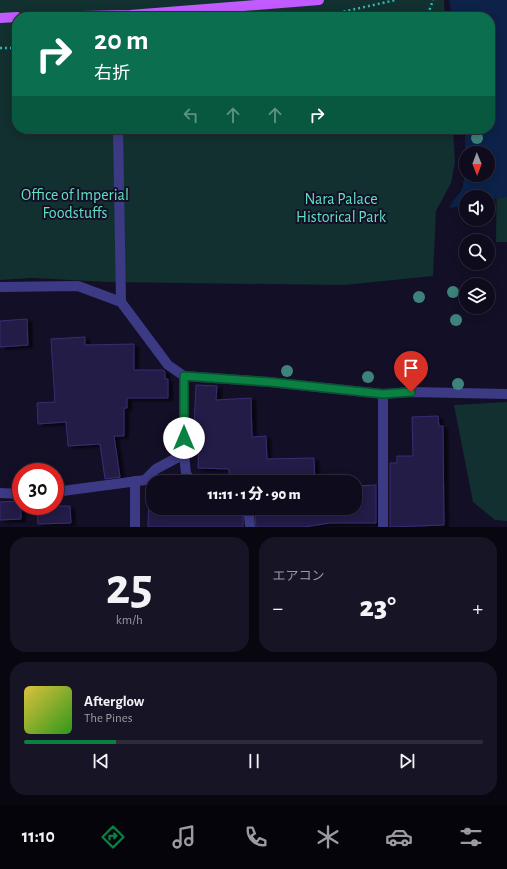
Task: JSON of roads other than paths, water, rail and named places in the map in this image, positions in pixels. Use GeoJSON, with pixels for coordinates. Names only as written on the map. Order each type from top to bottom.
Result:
{"type":"FeatureCollection","features":[{"type":"Feature","properties":{"kind":"main road"},"geometry":{"type":"LineString","coordinates":[[175,12],[320,0]]}},
{"type":"Feature","properties":{"kind":"main road"},"geometry":{"type":"LineString","coordinates":[[0,18],[12,17]]}},
{"type":"Feature","properties":{"kind":"street"},"geometry":{"type":"LineString","coordinates":[[118,134],[121,302]]}},
{"type":"Feature","properties":{"kind":"street"},"geometry":{"type":"LineString","coordinates":[[0,287],[78,286],[121,302],[168,365],[184,376],[270,382],[383,394],[411,392],[507,394]]}},
{"type":"Feature","properties":{"kind":"street"},"geometry":{"type":"LineString","coordinates":[[184,376],[184,454],[187,475]]}},
{"type":"Feature","properties":{"kind":"street"},"geometry":{"type":"LineString","coordinates":[[383,394],[383,527]]}},
{"type":"Feature","properties":{"kind":"street"},"geometry":{"type":"LineString","coordinates":[[64,491],[145,480],[156,469],[184,454]]}},
{"type":"Feature","properties":{"kind":"street"},"geometry":{"type":"LineString","coordinates":[[135,481],[135,527]]}},
{"type":"Feature","properties":{"kind":"street"},"geometry":{"type":"LineString","coordinates":[[0,493],[12,494]]}},
{"type":"Feature","properties":{"kind":"street"},"geometry":{"type":"LineString","coordinates":[[248,515],[250,527]]}},
{"type":"Feature","properties":{"kind":"water"},"geometry":{"type":"Polygon","coordinates":[[[449,0],[507,0],[507,197],[495,199],[495,190],[462,190],[463,182],[495,182],[495,146],[465,146],[465,134],[495,134],[495,12],[451,12],[449,0]]]}},
{"type":"Feature","properties":{"kind":"water"},"geometry":{"type":"Polygon","coordinates":[[[459,194],[459,206],[450,208],[459,194]]]}},
{"type":"Feature","properties":{"kind":"park label","name":"Office of Imperial Foodstuffs"},"geometry":{"type":"Point","coordinates":[75,203]}},
{"type":"Feature","properties":{"kind":"park label","name":"Nara Palace Historical Park"},"geometry":{"type":"Point","coordinates":[341,207]}}]}
